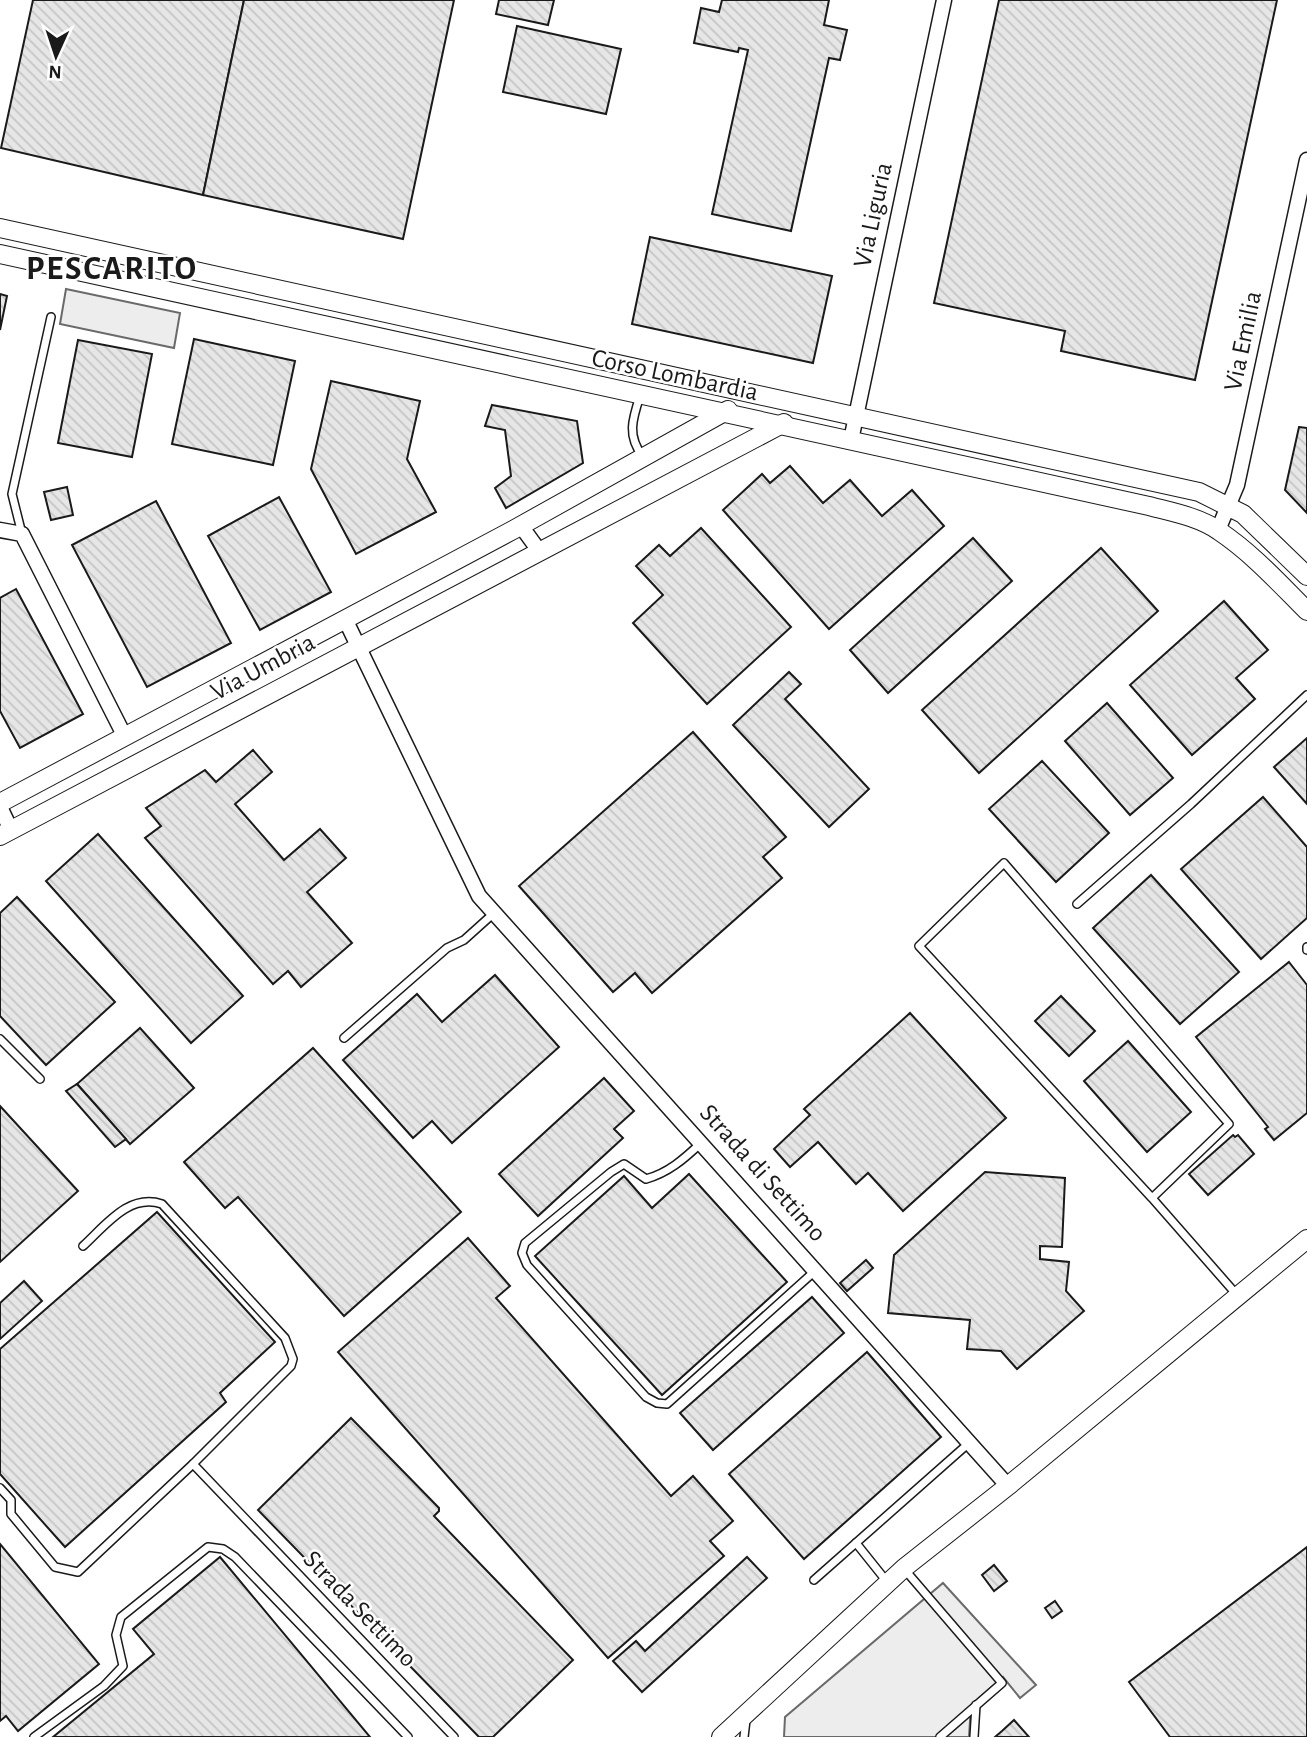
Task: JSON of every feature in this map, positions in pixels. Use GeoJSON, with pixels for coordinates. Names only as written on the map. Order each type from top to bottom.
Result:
{"type":"FeatureCollection","features":[{"type":"Feature","properties":{"kind":"street","name":"Via Liguria"},"geometry":{"type":"LineString","coordinates":[[851,440],[944,0]]}},
{"type":"Feature","properties":{"kind":"street","name":"Via Emilia"},"geometry":{"type":"LineString","coordinates":[[1218,530],[1237,485],[1307,160]]}},
{"type":"Feature","properties":{"kind":"street","name":"Corso Lombardia"},"geometry":{"type":"LineString","coordinates":[[0,228],[1199,492],[1230,506],[1270,538],[1307,576]]}},
{"type":"Feature","properties":{"kind":"street","name":"Corso Lombardia"},"geometry":{"type":"LineString","coordinates":[[0,254],[1190,517],[1218,530],[1255,559],[1307,611]]}},
{"type":"Feature","properties":{"kind":"street"},"geometry":{"type":"LineString","coordinates":[[147,287],[153,261]]}},
{"type":"Feature","properties":{"kind":"street"},"geometry":{"type":"LineString","coordinates":[[568,379],[575,354]]}},
{"type":"Feature","properties":{"kind":"street","name":"Via Umbria"},"geometry":{"type":"LineString","coordinates":[[755,393],[521,526],[0,805],[6,833],[815,406]]}},
{"type":"Feature","properties":{"kind":"street"},"geometry":{"type":"LineString","coordinates":[[1034,481],[1039,455]]}},
{"type":"Feature","properties":{"kind":"street"},"geometry":{"type":"LineString","coordinates":[[521,526],[540,552]]}},
{"type":"Feature","properties":{"kind":"street"},"geometry":{"type":"LineString","coordinates":[[0,530],[22,534],[125,737]]}},
{"type":"Feature","properties":{"kind":"street","name":"Strada di Settimo"},"geometry":{"type":"LineString","coordinates":[[345,619],[479,896],[1008,1486]]}},
{"type":"Feature","properties":{"kind":"street"},"geometry":{"type":"LineString","coordinates":[[721,1737],[904,1568],[1008,1486],[1307,1238]]}},
{"type":"Feature","properties":{"kind":"lane"},"geometry":{"type":"LineString","coordinates":[[22,534],[12,494],[51,317]]}},
{"type":"Feature","properties":{"kind":"lane"},"geometry":{"type":"LineString","coordinates":[[641,394],[631,429],[634,443],[643,457]]}},
{"type":"Feature","properties":{"kind":"lane"},"geometry":{"type":"LineString","coordinates":[[1077,904],[1191,804],[1307,695]]}},
{"type":"Feature","properties":{"kind":"lane"},"geometry":{"type":"LineString","coordinates":[[1152,1198],[1229,1124],[1004,863],[919,946],[1152,1198],[1238,1296]]}},
{"type":"Feature","properties":{"kind":"lane"},"geometry":{"type":"LineString","coordinates":[[344,1038],[447,948],[464,940],[494,913]]}},
{"type":"Feature","properties":{"kind":"lane"},"geometry":{"type":"LineString","coordinates":[[0,1039],[40,1079]]}},
{"type":"Feature","properties":{"kind":"lane"},"geometry":{"type":"LineString","coordinates":[[701,1143],[661,1175],[646,1179],[624,1164],[611,1172],[525,1243],[522,1253],[527,1265],[646,1397],[657,1403],[667,1404],[815,1271]]}},
{"type":"Feature","properties":{"kind":"lane"},"geometry":{"type":"LineString","coordinates":[[0,1488],[11,1500],[11,1514],[55,1567],[78,1572],[193,1464],[291,1366],[293,1359],[285,1338],[162,1204],[149,1199],[130,1205],[83,1246]]}},
{"type":"Feature","properties":{"kind":"lane"},"geometry":{"type":"LineString","coordinates":[[814,1580],[969,1443]]}},
{"type":"Feature","properties":{"kind":"lane","name":"Strada Settimo"},"geometry":{"type":"LineString","coordinates":[[193,1464],[454,1737]]}},
{"type":"Feature","properties":{"kind":"lane"},"geometry":{"type":"LineString","coordinates":[[856,1543],[888,1583]]}},
{"type":"Feature","properties":{"kind":"lane"},"geometry":{"type":"LineString","coordinates":[[34,1737],[104,1686],[124,1666],[116,1635],[121,1617],[208,1547],[223,1549],[234,1557],[408,1737]]}},
{"type":"Feature","properties":{"kind":"lane"},"geometry":{"type":"LineString","coordinates":[[904,1568],[1002,1683],[940,1737]]}},
{"type":"Feature","properties":{"kind":"lane"},"geometry":{"type":"LineString","coordinates":[[974,1737],[976,1705]]}},
{"type":"Feature","properties":{"kind":"lane"},"geometry":{"type":"LineString","coordinates":[[744,1737],[748,1713]]}},
{"type":"Feature","properties":{"kind":"shaded area"},"geometry":{"type":"Polygon","coordinates":[[[66,289],[180,313],[174,348],[60,324],[66,289]]]}},
{"type":"Feature","properties":{"kind":"shaded area"},"geometry":{"type":"Polygon","coordinates":[[[943,1583],[1036,1685],[1020,1698],[1003,1677],[971,1705],[969,1737],[784,1737],[785,1717],[943,1583]]]}},
{"type":"Feature","properties":{"kind":"building"},"geometry":{"type":"Polygon","coordinates":[[[33,0],[244,0],[203,195],[1,148],[33,0]]]}},
{"type":"Feature","properties":{"kind":"building"},"geometry":{"type":"Polygon","coordinates":[[[244,0],[454,0],[403,239],[203,195],[244,0]]]}},
{"type":"Feature","properties":{"kind":"building"},"geometry":{"type":"Polygon","coordinates":[[[499,0],[554,0],[548,25],[496,14],[499,0]]]}},
{"type":"Feature","properties":{"kind":"building"},"geometry":{"type":"Polygon","coordinates":[[[722,0],[829,0],[824,25],[847,30],[840,60],[829,58],[791,231],[712,214],[748,50],[739,48],[738,52],[694,43],[701,8],[719,12],[722,0]]]}},
{"type":"Feature","properties":{"kind":"building"},"geometry":{"type":"Polygon","coordinates":[[[999,0],[1277,0],[1195,380],[1061,351],[1065,331],[934,303],[999,0]]]}},
{"type":"Feature","properties":{"kind":"building"},"geometry":{"type":"Polygon","coordinates":[[[517,26],[621,49],[606,114],[503,92],[517,26]]]}},
{"type":"Feature","properties":{"kind":"building"},"geometry":{"type":"Polygon","coordinates":[[[650,237],[832,276],[813,363],[632,324],[650,237]]]}},
{"type":"Feature","properties":{"kind":"building"},"geometry":{"type":"Polygon","coordinates":[[[0,294],[7,296],[0,330],[0,294]]]}},
{"type":"Feature","properties":{"kind":"building"},"geometry":{"type":"Polygon","coordinates":[[[194,339],[295,361],[273,465],[172,444],[194,339]]]}},
{"type":"Feature","properties":{"kind":"building"},"geometry":{"type":"Polygon","coordinates":[[[78,340],[152,354],[132,457],[58,443],[78,340]]]}},
{"type":"Feature","properties":{"kind":"building"},"geometry":{"type":"Polygon","coordinates":[[[331,381],[420,401],[407,459],[436,512],[356,554],[311,469],[331,381]]]}},
{"type":"Feature","properties":{"kind":"building"},"geometry":{"type":"Polygon","coordinates":[[[492,405],[577,421],[583,463],[506,508],[495,488],[511,476],[505,430],[485,426],[492,405]]]}},
{"type":"Feature","properties":{"kind":"building"},"geometry":{"type":"Polygon","coordinates":[[[1299,427],[1307,428],[1307,513],[1285,490],[1299,427]]]}},
{"type":"Feature","properties":{"kind":"building"},"geometry":{"type":"Polygon","coordinates":[[[790,466],[823,503],[850,480],[882,516],[912,490],[944,526],[829,629],[723,510],[762,474],[770,483],[790,466]]]}},
{"type":"Feature","properties":{"kind":"building"},"geometry":{"type":"Polygon","coordinates":[[[67,487],[73,515],[51,520],[44,492],[67,487]]]}},
{"type":"Feature","properties":{"kind":"building"},"geometry":{"type":"Polygon","coordinates":[[[279,497],[331,592],[260,630],[208,536],[279,497]]]}},
{"type":"Feature","properties":{"kind":"building"},"geometry":{"type":"Polygon","coordinates":[[[156,501],[231,643],[147,687],[72,545],[156,501]]]}},
{"type":"Feature","properties":{"kind":"building"},"geometry":{"type":"Polygon","coordinates":[[[701,528],[791,627],[707,704],[633,623],[663,595],[636,566],[659,545],[670,556],[701,528]]]}},
{"type":"Feature","properties":{"kind":"building"},"geometry":{"type":"Polygon","coordinates":[[[973,538],[1012,581],[888,693],[850,650],[973,538]]]}},
{"type":"Feature","properties":{"kind":"building"},"geometry":{"type":"Polygon","coordinates":[[[1101,548],[1158,611],[979,773],[922,710],[1101,548]]]}},
{"type":"Feature","properties":{"kind":"building"},"geometry":{"type":"Polygon","coordinates":[[[16,589],[83,714],[20,748],[0,711],[0,598],[16,589]]]}},
{"type":"Feature","properties":{"kind":"building"},"geometry":{"type":"Polygon","coordinates":[[[1224,601],[1268,650],[1236,678],[1255,699],[1192,755],[1130,685],[1224,601]]]}},
{"type":"Feature","properties":{"kind":"building"},"geometry":{"type":"Polygon","coordinates":[[[789,672],[801,684],[785,699],[869,789],[829,827],[733,725],[789,672]]]}},
{"type":"Feature","properties":{"kind":"building"},"geometry":{"type":"Polygon","coordinates":[[[1107,703],[1173,778],[1130,815],[1065,741],[1107,703]]]}},
{"type":"Feature","properties":{"kind":"building"},"geometry":{"type":"Polygon","coordinates":[[[693,732],[786,837],[763,857],[782,878],[652,993],[635,973],[613,992],[519,886],[693,732]]]}},
{"type":"Feature","properties":{"kind":"building"},"geometry":{"type":"Polygon","coordinates":[[[1307,738],[1307,804],[1274,767],[1307,738]]]}},
{"type":"Feature","properties":{"kind":"building"},"geometry":{"type":"Polygon","coordinates":[[[253,750],[272,772],[235,804],[284,860],[320,829],[346,858],[307,892],[352,943],[301,987],[288,971],[273,984],[145,838],[161,826],[146,808],[205,770],[216,782],[253,750]]]}},
{"type":"Feature","properties":{"kind":"building"},"geometry":{"type":"Polygon","coordinates":[[[1042,761],[1109,833],[1056,882],[989,809],[1042,761]]]}},
{"type":"Feature","properties":{"kind":"building"},"geometry":{"type":"Polygon","coordinates":[[[1263,797],[1307,847],[1307,918],[1261,959],[1181,869],[1263,797]]]}},
{"type":"Feature","properties":{"kind":"building"},"geometry":{"type":"Polygon","coordinates":[[[98,834],[243,996],[191,1043],[46,881],[98,834]]]}},
{"type":"Feature","properties":{"kind":"building"},"geometry":{"type":"Polygon","coordinates":[[[1151,875],[1239,972],[1180,1024],[1093,928],[1151,875]]]}},
{"type":"Feature","properties":{"kind":"building"},"geometry":{"type":"Polygon","coordinates":[[[17,897],[115,1002],[46,1065],[0,1016],[0,913],[17,897]]]}},
{"type":"Feature","properties":{"kind":"building"},"geometry":{"type":"Polygon","coordinates":[[[1289,962],[1307,985],[1307,1113],[1274,1140],[1265,1129],[1268,1127],[1196,1037],[1289,962]]]}},
{"type":"Feature","properties":{"kind":"building"},"geometry":{"type":"Polygon","coordinates":[[[495,975],[559,1047],[452,1143],[432,1121],[413,1138],[343,1060],[417,994],[442,1022],[495,975]]]}},
{"type":"Feature","properties":{"kind":"building"},"geometry":{"type":"Polygon","coordinates":[[[1061,996],[1095,1031],[1069,1056],[1035,1021],[1061,996]]]}},
{"type":"Feature","properties":{"kind":"building"},"geometry":{"type":"Polygon","coordinates":[[[910,1013],[1006,1118],[903,1211],[868,1173],[856,1184],[818,1142],[790,1167],[774,1149],[810,1115],[804,1109],[910,1013]]]}},
{"type":"Feature","properties":{"kind":"building"},"geometry":{"type":"Polygon","coordinates":[[[140,1028],[194,1088],[130,1144],[77,1084],[140,1028]]]}},
{"type":"Feature","properties":{"kind":"building"},"geometry":{"type":"Polygon","coordinates":[[[1128,1041],[1191,1112],[1147,1152],[1084,1081],[1128,1041]]]}},
{"type":"Feature","properties":{"kind":"building"},"geometry":{"type":"Polygon","coordinates":[[[313,1048],[461,1212],[344,1316],[238,1197],[225,1208],[184,1162],[313,1048]]]}},
{"type":"Feature","properties":{"kind":"building"},"geometry":{"type":"Polygon","coordinates":[[[604,1078],[634,1111],[614,1129],[623,1138],[538,1216],[499,1174],[604,1078]]]}},
{"type":"Feature","properties":{"kind":"building"},"geometry":{"type":"Polygon","coordinates":[[[77,1084],[126,1139],[115,1147],[66,1091],[77,1084]]]}},
{"type":"Feature","properties":{"kind":"building"},"geometry":{"type":"Polygon","coordinates":[[[0,1106],[78,1191],[0,1262],[0,1106]]]}},
{"type":"Feature","properties":{"kind":"building"},"geometry":{"type":"Polygon","coordinates":[[[1233,1135],[1238,1135],[1254,1154],[1208,1195],[1189,1174],[1233,1135]]]}},
{"type":"Feature","properties":{"kind":"building"},"geometry":{"type":"Polygon","coordinates":[[[985,1172],[1065,1178],[1062,1247],[1040,1246],[1040,1259],[1069,1262],[1066,1291],[1084,1311],[1017,1369],[1001,1351],[967,1349],[970,1320],[888,1313],[894,1255],[985,1172]]]}},
{"type":"Feature","properties":{"kind":"building"},"geometry":{"type":"Polygon","coordinates":[[[689,1174],[787,1282],[662,1395],[535,1256],[624,1176],[652,1208],[689,1174]]]}},
{"type":"Feature","properties":{"kind":"building"},"geometry":{"type":"Polygon","coordinates":[[[157,1212],[275,1342],[220,1393],[226,1402],[65,1547],[0,1474],[0,1349],[157,1212]]]}},
{"type":"Feature","properties":{"kind":"building"},"geometry":{"type":"Polygon","coordinates":[[[468,1238],[510,1286],[496,1298],[671,1496],[693,1476],[733,1521],[710,1541],[724,1556],[608,1658],[338,1352],[468,1238]]]}},
{"type":"Feature","properties":{"kind":"building"},"geometry":{"type":"Polygon","coordinates":[[[866,1260],[873,1268],[847,1291],[840,1283],[866,1260]]]}},
{"type":"Feature","properties":{"kind":"building"},"geometry":{"type":"Polygon","coordinates":[[[24,1281],[42,1301],[0,1339],[0,1303],[24,1281]]]}},
{"type":"Feature","properties":{"kind":"building"},"geometry":{"type":"Polygon","coordinates":[[[812,1297],[844,1333],[713,1450],[680,1413],[812,1297]]]}},
{"type":"Feature","properties":{"kind":"building"},"geometry":{"type":"Polygon","coordinates":[[[867,1352],[941,1437],[804,1559],[729,1474],[867,1352]]]}},
{"type":"Feature","properties":{"kind":"building"},"geometry":{"type":"Polygon","coordinates":[[[351,1418],[439,1508],[434,1516],[573,1660],[493,1737],[479,1737],[258,1510],[351,1418]]]}},
{"type":"Feature","properties":{"kind":"building"},"geometry":{"type":"Polygon","coordinates":[[[0,1544],[99,1664],[18,1731],[6,1716],[0,1721],[0,1544]]]}},
{"type":"Feature","properties":{"kind":"building"},"geometry":{"type":"Polygon","coordinates":[[[1307,1547],[1307,1737],[1170,1737],[1129,1682],[1307,1547]]]}},
{"type":"Feature","properties":{"kind":"building"},"geometry":{"type":"Polygon","coordinates":[[[220,1557],[370,1737],[53,1737],[154,1654],[133,1629],[220,1557]]]}},
{"type":"Feature","properties":{"kind":"building"},"geometry":{"type":"Polygon","coordinates":[[[747,1557],[767,1578],[642,1692],[613,1661],[636,1641],[645,1651],[747,1557]]]}},
{"type":"Feature","properties":{"kind":"building"},"geometry":{"type":"Polygon","coordinates":[[[994,1565],[1007,1581],[994,1591],[982,1575],[994,1565]]]}},
{"type":"Feature","properties":{"kind":"building"},"geometry":{"type":"Polygon","coordinates":[[[1055,1601],[1062,1611],[1052,1618],[1045,1608],[1055,1601]]]}},
{"type":"Feature","properties":{"kind":"building"},"geometry":{"type":"Polygon","coordinates":[[[1014,1720],[1029,1737],[995,1737],[1002,1731],[1014,1720]]]}},
{"type":"Feature","properties":{"kind":"district","name":"PESCARITO"},"geometry":{"type":"Point","coordinates":[112,269]}}]}
